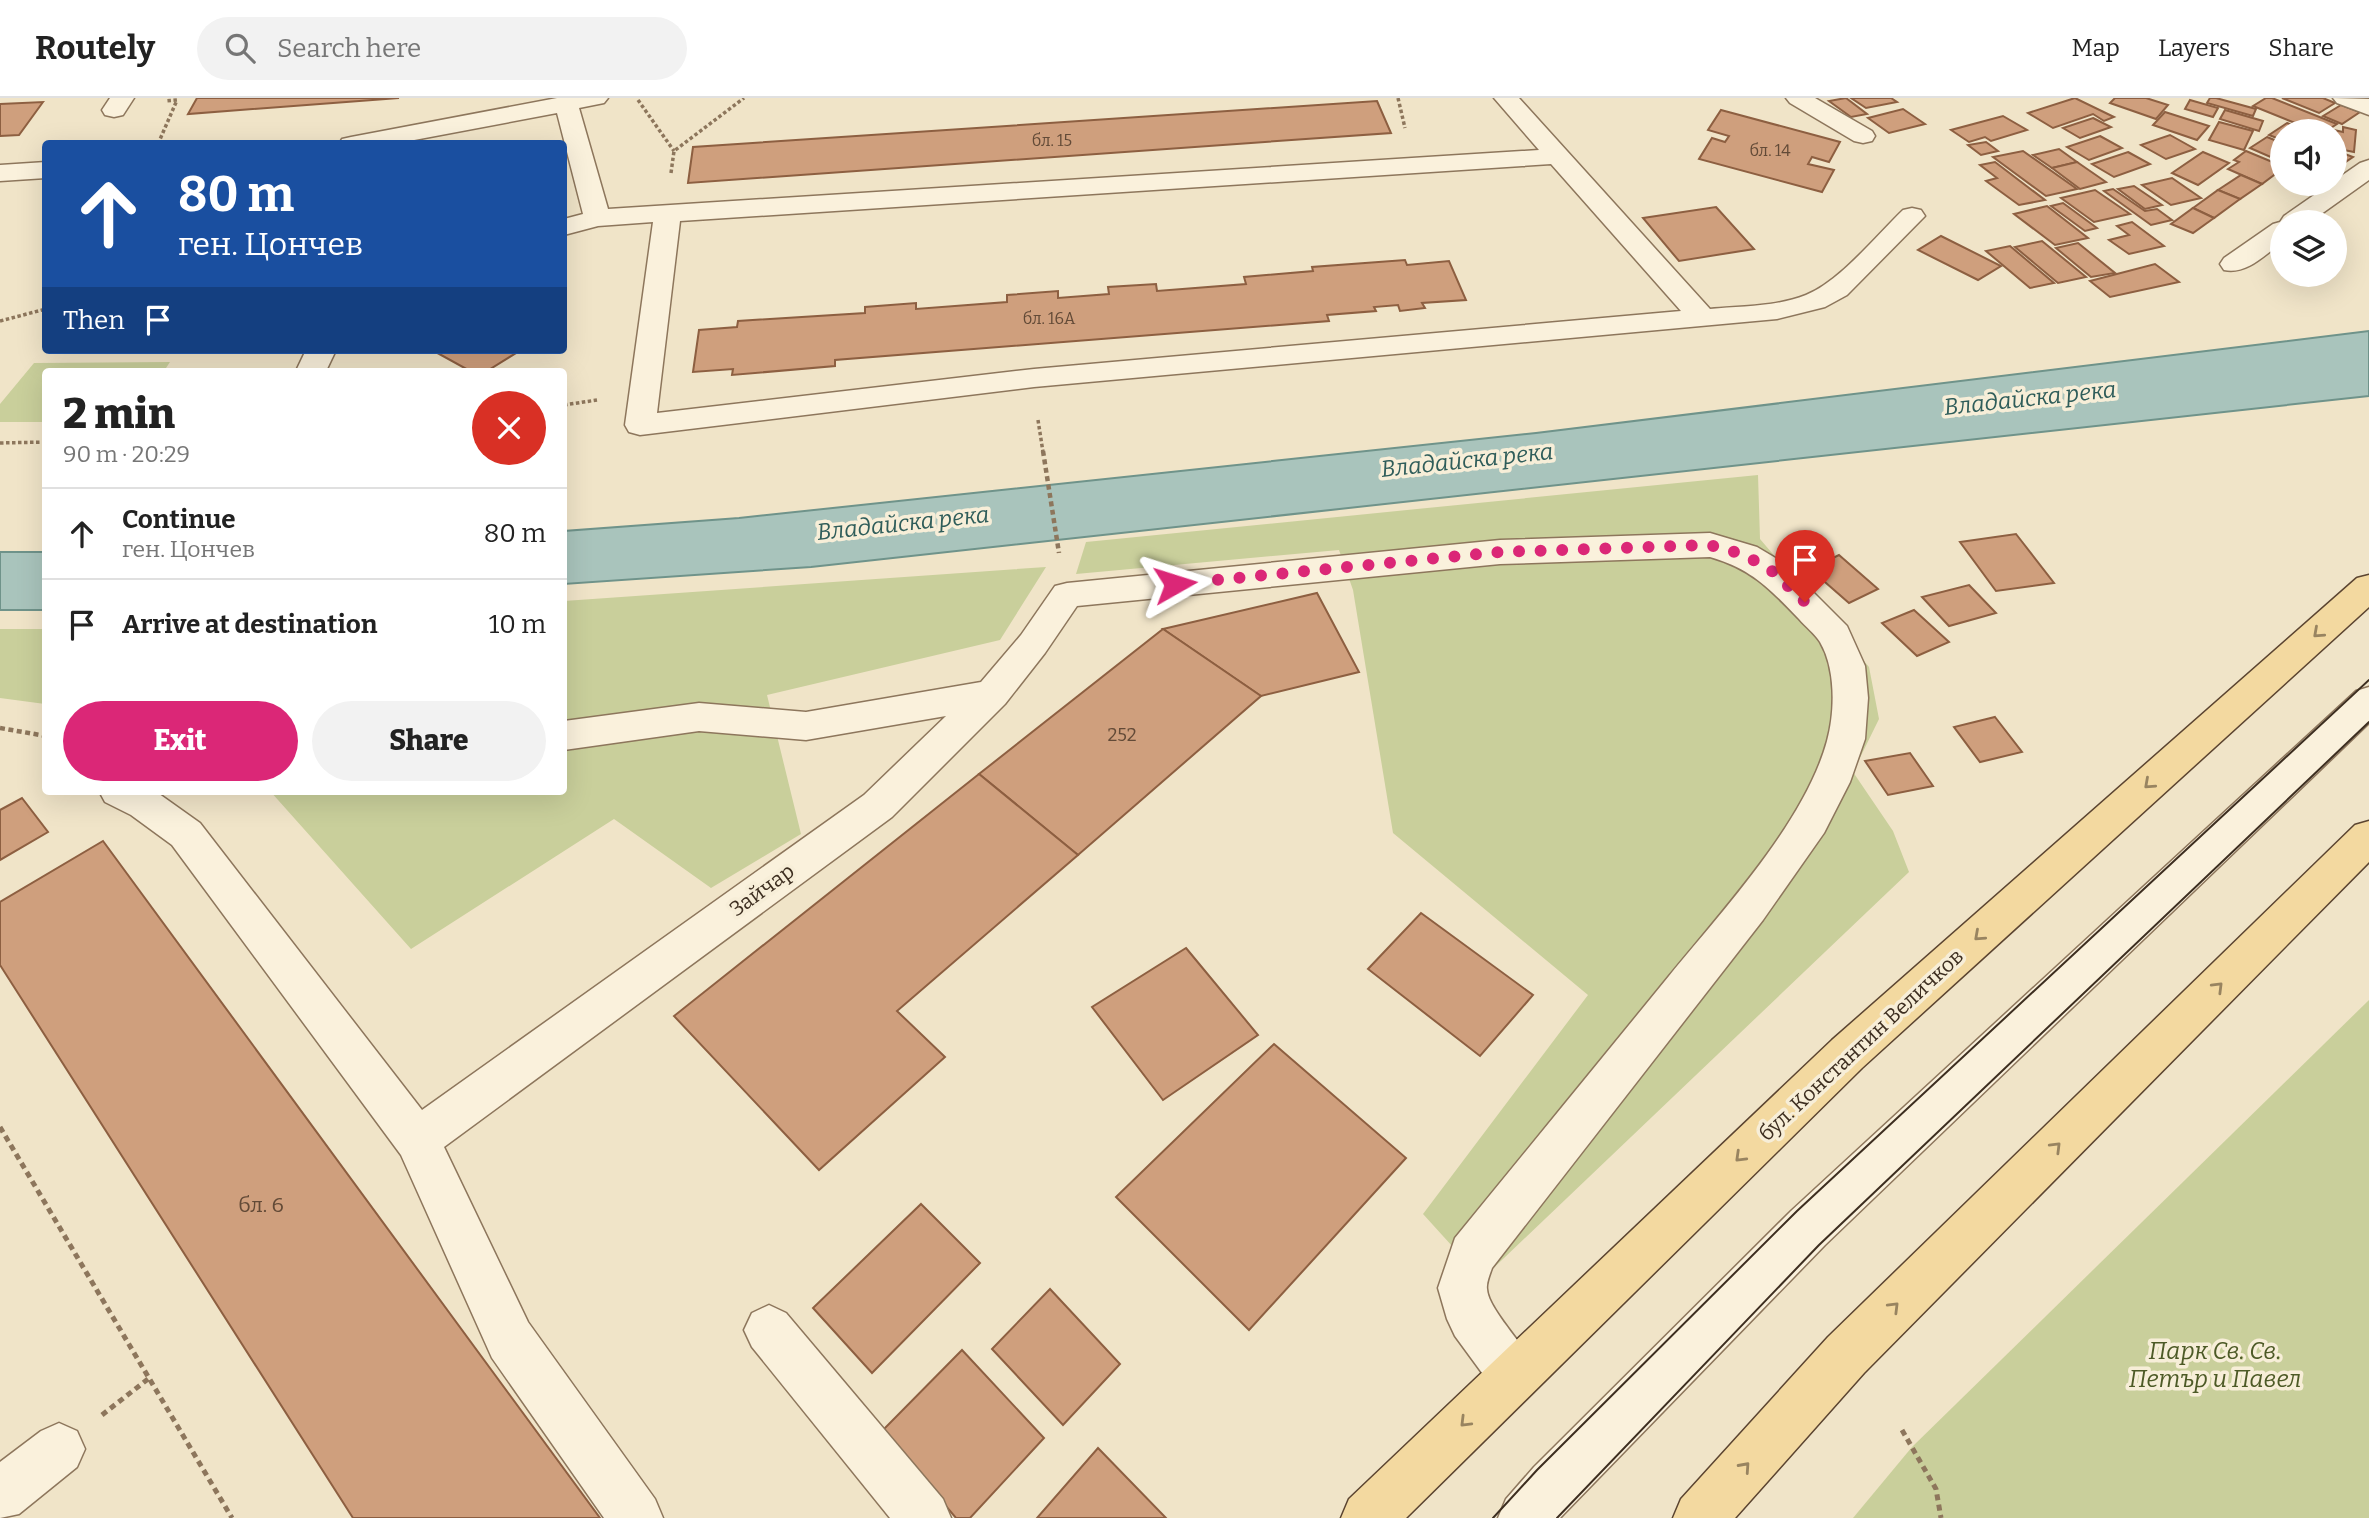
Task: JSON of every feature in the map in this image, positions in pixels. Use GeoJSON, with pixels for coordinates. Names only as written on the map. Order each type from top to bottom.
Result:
{"type":"FeatureCollection","features":[{"type":"Feature","properties":{"kind":"main road","name":"бул. Константин Величков"},"geometry":{"type":"LineString","coordinates":[[1368,1518],[1847,1054],[2369,587]]}},
{"type":"Feature","properties":{"kind":"main road"},"geometry":{"type":"LineString","coordinates":[[1700,1518],[1846,1355],[2369,838]]}},
{"type":"Feature","properties":{"kind":"street"},"geometry":{"type":"LineString","coordinates":[[372,140],[596,98]]}},
{"type":"Feature","properties":{"kind":"street"},"geometry":{"type":"LineString","coordinates":[[1506,98],[1702,317]]}},
{"type":"Feature","properties":{"kind":"street"},"geometry":{"type":"LineString","coordinates":[[1798,98],[1863,136]]}},
{"type":"Feature","properties":{"kind":"street"},"geometry":{"type":"LineString","coordinates":[[2345,98],[2369,108]]}},
{"type":"Feature","properties":{"kind":"street"},"geometry":{"type":"LineString","coordinates":[[565,103],[597,218]]}},
{"type":"Feature","properties":{"kind":"street"},"geometry":{"type":"LineString","coordinates":[[567,227],[597,218],[667,216],[1556,156]]}},
{"type":"Feature","properties":{"kind":"street"},"geometry":{"type":"LineString","coordinates":[[2310,210],[2369,168]]}},
{"type":"Feature","properties":{"kind":"street"},"geometry":{"type":"LineString","coordinates":[[0,173],[42,170]]}},
{"type":"Feature","properties":{"kind":"street"},"geometry":{"type":"LineString","coordinates":[[667,216],[640,425],[1034,377],[1777,311],[1815,301],[1837,289],[1912,216]]}},
{"type":"Feature","properties":{"kind":"street"},"geometry":{"type":"LineString","coordinates":[[2234,264],[2270,238]]}},
{"type":"Feature","properties":{"kind":"street"},"geometry":{"type":"LineString","coordinates":[[1067,595],[1500,552],[1710,545],[1745,555],[1772,571],[1835,635],[1847,666],[1850,698],[1846,739],[1832,782],[1810,822],[1749,908],[1472,1255],[1462,1288],[1472,1319],[1514,1374]]}},
{"type":"Feature","properties":{"kind":"street","name":"Зайчар"},"geometry":{"type":"LineString","coordinates":[[417,1140],[878,806],[992,694],[1033,644],[1067,595]]}},
{"type":"Feature","properties":{"kind":"street"},"geometry":{"type":"LineString","coordinates":[[567,735],[699,717],[806,726],[992,694]]}},
{"type":"Feature","properties":{"kind":"street"},"geometry":{"type":"LineString","coordinates":[[1525,1518],[1553,1486],[1808,1228],[2369,701]]}},
{"type":"Feature","properties":{"kind":"street"},"geometry":{"type":"LineString","coordinates":[[126,795],[145,804],[186,834],[417,1140],[510,1340],[636,1518]]}},
{"type":"Feature","properties":{"kind":"street"},"geometry":{"type":"LineString","coordinates":[[769,1330],[923,1518]]}},
{"type":"Feature","properties":{"kind":"street"},"geometry":{"type":"LineString","coordinates":[[0,1495],[59,1449]]}},
{"type":"Feature","properties":{"kind":"path"},"geometry":{"type":"LineString","coordinates":[[637,98],[674,151],[667,216]]}},
{"type":"Feature","properties":{"kind":"path"},"geometry":{"type":"LineString","coordinates":[[674,151],[744,98]]}},
{"type":"Feature","properties":{"kind":"path"},"geometry":{"type":"LineString","coordinates":[[0,321],[42,310]]}},
{"type":"Feature","properties":{"kind":"path"},"geometry":{"type":"LineString","coordinates":[[0,443],[42,442]]}},
{"type":"Feature","properties":{"kind":"path"},"geometry":{"type":"LineString","coordinates":[[1039,443],[1067,595]]}},
{"type":"Feature","properties":{"kind":"path"},"geometry":{"type":"LineString","coordinates":[[0,728],[42,735]]}},
{"type":"Feature","properties":{"kind":"path"},"geometry":{"type":"LineString","coordinates":[[0,1126],[232,1518]]}},
{"type":"Feature","properties":{"kind":"path"},"geometry":{"type":"LineString","coordinates":[[1902,1430],[1936,1489],[1941,1518]]}},
{"type":"Feature","properties":{"kind":"green space"},"geometry":{"type":"Polygon","coordinates":[[[170,362],[166,368],[42,368],[42,422],[0,422],[0,404],[34,363],[170,362]]]}},
{"type":"Feature","properties":{"kind":"green space"},"geometry":{"type":"Polygon","coordinates":[[[1758,475],[1760,539],[1869,667],[1879,719],[1853,772],[1893,831],[1909,872],[1482,1279],[1423,1214],[1588,995],[1393,833],[1353,590],[1339,550],[1076,574],[1086,542],[1758,475]]]}},
{"type":"Feature","properties":{"kind":"green space"},"geometry":{"type":"Polygon","coordinates":[[[1046,567],[1000,640],[767,695],[801,834],[711,888],[614,819],[411,949],[274,795],[567,795],[567,601],[1046,567]]]}},
{"type":"Feature","properties":{"kind":"green space"},"geometry":{"type":"Polygon","coordinates":[[[0,629],[42,629],[42,704],[0,698],[0,629]]]}},
{"type":"Feature","properties":{"kind":"green space","name":"Парк Св. Св. Петър и Павел"},"geometry":{"type":"Polygon","coordinates":[[[2369,1000],[2369,1518],[1853,1518],[1912,1447],[2369,1000]]]}},
{"type":"Feature","properties":{"kind":"water","name":"Владайска река"},"geometry":{"type":"Polygon","coordinates":[[[2369,331],[2369,396],[811,567],[567,584],[567,531],[739,518],[1536,433],[2369,331]]]}},
{"type":"Feature","properties":{"kind":"water"},"geometry":{"type":"Polygon","coordinates":[[[0,552],[42,552],[42,610],[0,610],[0,552]]]}},
{"type":"Feature","properties":{"kind":"building"},"geometry":{"type":"Polygon","coordinates":[[[197,98],[399,98],[188,114],[197,98]]]}},
{"type":"Feature","properties":{"kind":"building"},"geometry":{"type":"Polygon","coordinates":[[[1846,98],[1867,114],[1851,117],[1829,101],[1846,98]]]}},
{"type":"Feature","properties":{"kind":"building"},"geometry":{"type":"Polygon","coordinates":[[[1851,98],[1891,98],[1897,102],[1866,108],[1851,98]]]}},
{"type":"Feature","properties":{"kind":"building"},"geometry":{"type":"Polygon","coordinates":[[[2075,98],[2114,117],[2104,121],[2093,114],[2053,128],[2028,113],[2075,98]]]}},
{"type":"Feature","properties":{"kind":"building"},"geometry":{"type":"Polygon","coordinates":[[[2115,98],[2146,98],[2168,105],[2156,119],[2110,103],[2115,98]]]}},
{"type":"Feature","properties":{"kind":"building"},"geometry":{"type":"Polygon","coordinates":[[[2210,98],[2256,109],[2253,116],[2207,103],[2210,98]]]}},
{"type":"Feature","properties":{"kind":"building"},"geometry":{"type":"Polygon","coordinates":[[[2266,98],[2272,98],[2324,119],[2285,119],[2253,106],[2266,98]]]}},
{"type":"Feature","properties":{"kind":"building"},"geometry":{"type":"Polygon","coordinates":[[[2282,98],[2323,98],[2335,103],[2319,113],[2282,98]]]}},
{"type":"Feature","properties":{"kind":"building"},"geometry":{"type":"Polygon","coordinates":[[[2190,100],[2218,108],[2213,117],[2185,109],[2190,100]]]}},
{"type":"Feature","properties":{"kind":"building"},"geometry":{"type":"Polygon","coordinates":[[[1377,101],[1391,133],[688,183],[693,147],[1377,101]]]}},
{"type":"Feature","properties":{"kind":"building"},"geometry":{"type":"Polygon","coordinates":[[[43,102],[19,135],[0,136],[0,104],[43,102]]]}},
{"type":"Feature","properties":{"kind":"building"},"geometry":{"type":"Polygon","coordinates":[[[2341,105],[2360,112],[2347,121],[2323,116],[2341,105]]]}},
{"type":"Feature","properties":{"kind":"building"},"geometry":{"type":"Polygon","coordinates":[[[1903,109],[1925,124],[1889,133],[1868,118],[1903,109]]]}},
{"type":"Feature","properties":{"kind":"building"},"geometry":{"type":"Polygon","coordinates":[[[1721,110],[1840,142],[1829,162],[1812,157],[1808,164],[1834,170],[1822,192],[1699,159],[1712,138],[1725,142],[1729,136],[1708,130],[1721,110]]]}},
{"type":"Feature","properties":{"kind":"building"},"geometry":{"type":"Polygon","coordinates":[[[2225,110],[2263,121],[2259,131],[2220,119],[2225,110]]]}},
{"type":"Feature","properties":{"kind":"building"},"geometry":{"type":"Polygon","coordinates":[[[2165,112],[2209,126],[2197,140],[2153,125],[2165,112]]]}},
{"type":"Feature","properties":{"kind":"building"},"geometry":{"type":"Polygon","coordinates":[[[2003,116],[2027,130],[1991,141],[1985,137],[1969,142],[1951,130],[2003,116]]]}},
{"type":"Feature","properties":{"kind":"building"},"geometry":{"type":"Polygon","coordinates":[[[2093,118],[2111,127],[2080,138],[2063,128],[2093,118]]]}},
{"type":"Feature","properties":{"kind":"building"},"geometry":{"type":"Polygon","coordinates":[[[2219,122],[2253,131],[2244,150],[2209,140],[2219,122]]]}},
{"type":"Feature","properties":{"kind":"building"},"geometry":{"type":"Polygon","coordinates":[[[2347,128],[2356,130],[2354,152],[2347,151],[2347,128]]]}},
{"type":"Feature","properties":{"kind":"building"},"geometry":{"type":"Polygon","coordinates":[[[2170,135],[2195,149],[2166,159],[2141,145],[2170,135]]]}},
{"type":"Feature","properties":{"kind":"building"},"geometry":{"type":"Polygon","coordinates":[[[2100,136],[2122,148],[2089,160],[2067,147],[2100,136]]]}},
{"type":"Feature","properties":{"kind":"building"},"geometry":{"type":"Polygon","coordinates":[[[2267,137],[2270,138],[2270,157],[2250,148],[2267,137]]]}},
{"type":"Feature","properties":{"kind":"building"},"geometry":{"type":"Polygon","coordinates":[[[1986,142],[1998,151],[1981,155],[1968,145],[1986,142]]]}},
{"type":"Feature","properties":{"kind":"building"},"geometry":{"type":"Polygon","coordinates":[[[2059,149],[2077,162],[2052,168],[2033,155],[2059,149]]]}},
{"type":"Feature","properties":{"kind":"building"},"geometry":{"type":"Polygon","coordinates":[[[2023,151],[2077,189],[2046,196],[1993,157],[2023,151]]]}},
{"type":"Feature","properties":{"kind":"building"},"geometry":{"type":"Polygon","coordinates":[[[2246,151],[2270,161],[2270,178],[2262,184],[2228,169],[2239,162],[2234,160],[2246,151]]]}},
{"type":"Feature","properties":{"kind":"building"},"geometry":{"type":"Polygon","coordinates":[[[2128,152],[2150,164],[2114,177],[2092,164],[2128,152]]]}},
{"type":"Feature","properties":{"kind":"building"},"geometry":{"type":"Polygon","coordinates":[[[2203,152],[2229,163],[2198,185],[2172,173],[2203,152]]]}},
{"type":"Feature","properties":{"kind":"building"},"geometry":{"type":"Polygon","coordinates":[[[1995,162],[2045,200],[2019,205],[1986,181],[1997,178],[1980,165],[1995,162]]]}},
{"type":"Feature","properties":{"kind":"building"},"geometry":{"type":"Polygon","coordinates":[[[2077,162],[2106,182],[2080,189],[2052,168],[2077,162]]]}},
{"type":"Feature","properties":{"kind":"building"},"geometry":{"type":"Polygon","coordinates":[[[2241,175],[2262,184],[2240,199],[2218,190],[2241,175]]]}},
{"type":"Feature","properties":{"kind":"building"},"geometry":{"type":"Polygon","coordinates":[[[2172,178],[2201,198],[2171,205],[2142,185],[2172,178]]]}},
{"type":"Feature","properties":{"kind":"building"},"geometry":{"type":"Polygon","coordinates":[[[2134,186],[2162,205],[2145,209],[2118,189],[2134,186]]]}},
{"type":"Feature","properties":{"kind":"building"},"geometry":{"type":"Polygon","coordinates":[[[2113,189],[2145,211],[2157,209],[2172,220],[2151,225],[2104,191],[2113,189]]]}},
{"type":"Feature","properties":{"kind":"building"},"geometry":{"type":"Polygon","coordinates":[[[2095,190],[2130,214],[2094,222],[2061,198],[2095,190]]]}},
{"type":"Feature","properties":{"kind":"building"},"geometry":{"type":"Polygon","coordinates":[[[2218,190],[2240,199],[2214,218],[2193,208],[2218,190]]]}},
{"type":"Feature","properties":{"kind":"building"},"geometry":{"type":"Polygon","coordinates":[[[2063,203],[2097,228],[2085,231],[2051,206],[2063,203]]]}},
{"type":"Feature","properties":{"kind":"building"},"geometry":{"type":"Polygon","coordinates":[[[2047,206],[2088,238],[2055,245],[2014,214],[2047,206]]]}},
{"type":"Feature","properties":{"kind":"building"},"geometry":{"type":"Polygon","coordinates":[[[1716,207],[1754,249],[1679,261],[1643,218],[1716,207]]]}},
{"type":"Feature","properties":{"kind":"building"},"geometry":{"type":"Polygon","coordinates":[[[2193,208],[2214,218],[2193,233],[2171,224],[2193,208]]]}},
{"type":"Feature","properties":{"kind":"building"},"geometry":{"type":"Polygon","coordinates":[[[2132,222],[2164,246],[2129,254],[2109,240],[2129,235],[2117,226],[2132,222]]]}},
{"type":"Feature","properties":{"kind":"building"},"geometry":{"type":"Polygon","coordinates":[[[1941,236],[2001,266],[1978,280],[1918,250],[1941,236]]]}},
{"type":"Feature","properties":{"kind":"building"},"geometry":{"type":"Polygon","coordinates":[[[2042,241],[2086,277],[2058,283],[2015,247],[2042,241]]]}},
{"type":"Feature","properties":{"kind":"building"},"geometry":{"type":"Polygon","coordinates":[[[2078,243],[2115,273],[2091,277],[2056,248],[2078,243]]]}},
{"type":"Feature","properties":{"kind":"building"},"geometry":{"type":"Polygon","coordinates":[[[2010,246],[2054,283],[2030,288],[1986,251],[2010,246]]]}},
{"type":"Feature","properties":{"kind":"building"},"geometry":{"type":"Polygon","coordinates":[[[1405,260],[1407,265],[1449,261],[1466,300],[1422,303],[1425,308],[1400,311],[1398,305],[1374,307],[1376,311],[1327,315],[1329,321],[835,360],[835,366],[732,375],[733,369],[693,372],[699,330],[737,327],[738,321],[865,313],[865,307],[916,303],[916,309],[1007,302],[1007,295],[1058,291],[1058,298],[1109,294],[1108,287],[1156,284],[1157,291],[1246,284],[1244,277],[1313,271],[1312,267],[1405,260]]]}},
{"type":"Feature","properties":{"kind":"building"},"geometry":{"type":"Polygon","coordinates":[[[2155,264],[2179,282],[2110,297],[2090,281],[2155,264]]]}},
{"type":"Feature","properties":{"kind":"building"},"geometry":{"type":"Polygon","coordinates":[[[439,354],[515,354],[492,368],[465,368],[439,354]]]}},
{"type":"Feature","properties":{"kind":"building"},"geometry":{"type":"Polygon","coordinates":[[[2016,534],[2054,583],[1996,591],[1960,542],[2016,534]]]}},
{"type":"Feature","properties":{"kind":"building"},"geometry":{"type":"Polygon","coordinates":[[[1839,555],[1878,589],[1849,603],[1810,569],[1839,555]]]}},
{"type":"Feature","properties":{"kind":"building"},"geometry":{"type":"Polygon","coordinates":[[[1969,585],[1996,613],[1949,626],[1922,597],[1969,585]]]}},
{"type":"Feature","properties":{"kind":"building"},"geometry":{"type":"Polygon","coordinates":[[[1317,593],[1359,672],[1261,696],[1163,629],[1317,593]]]}},
{"type":"Feature","properties":{"kind":"building"},"geometry":{"type":"Polygon","coordinates":[[[1914,610],[1949,642],[1917,656],[1882,623],[1914,610]]]}},
{"type":"Feature","properties":{"kind":"building"},"geometry":{"type":"Polygon","coordinates":[[[1163,629],[1261,696],[1078,855],[979,774],[1163,629]]]}},
{"type":"Feature","properties":{"kind":"building"},"geometry":{"type":"Polygon","coordinates":[[[1995,717],[2022,752],[1980,762],[1954,727],[1995,717]]]}},
{"type":"Feature","properties":{"kind":"building"},"geometry":{"type":"Polygon","coordinates":[[[1910,753],[1933,786],[1888,795],[1865,761],[1910,753]]]}},
{"type":"Feature","properties":{"kind":"building"},"geometry":{"type":"Polygon","coordinates":[[[979,774],[1078,855],[897,1011],[945,1057],[819,1170],[674,1016],[979,774]]]}},
{"type":"Feature","properties":{"kind":"building"},"geometry":{"type":"Polygon","coordinates":[[[22,798],[48,832],[0,860],[0,810],[22,798]]]}},
{"type":"Feature","properties":{"kind":"building"},"geometry":{"type":"Polygon","coordinates":[[[103,841],[600,1518],[353,1518],[0,965],[0,902],[103,841]]]}},
{"type":"Feature","properties":{"kind":"building"},"geometry":{"type":"Polygon","coordinates":[[[1421,913],[1533,995],[1480,1056],[1368,969],[1421,913]]]}},
{"type":"Feature","properties":{"kind":"building"},"geometry":{"type":"Polygon","coordinates":[[[1186,948],[1258,1035],[1163,1100],[1092,1007],[1186,948]]]}},
{"type":"Feature","properties":{"kind":"building"},"geometry":{"type":"Polygon","coordinates":[[[1274,1044],[1406,1158],[1249,1330],[1116,1197],[1274,1044]]]}},
{"type":"Feature","properties":{"kind":"building"},"geometry":{"type":"Polygon","coordinates":[[[921,1204],[980,1263],[872,1373],[813,1308],[921,1204]]]}},
{"type":"Feature","properties":{"kind":"building"},"geometry":{"type":"Polygon","coordinates":[[[1050,1289],[1120,1364],[1063,1425],[992,1349],[1050,1289]]]}},
{"type":"Feature","properties":{"kind":"building"},"geometry":{"type":"Polygon","coordinates":[[[962,1350],[1044,1438],[970,1518],[956,1518],[882,1431],[962,1350]]]}},
{"type":"Feature","properties":{"kind":"building"},"geometry":{"type":"Polygon","coordinates":[[[1098,1448],[1166,1518],[1037,1518],[1098,1448]]]}},
{"type":"Feature","properties":{"kind":"tram line"},"geometry":{"type":"LineString","coordinates":[[1493,1518],[1537,1470],[1797,1211],[2369,680]]}},
{"type":"Feature","properties":{"kind":"tram line"},"geometry":{"type":"LineString","coordinates":[[1557,1518],[1819,1245],[2369,722]]}},
{"type":"Feature","properties":{"kind":"route"},"geometry":{"type":"LineString","coordinates":[[1175,584],[1500,552],[1710,545],[1745,555],[1772,571],[1805,602]]}}]}
